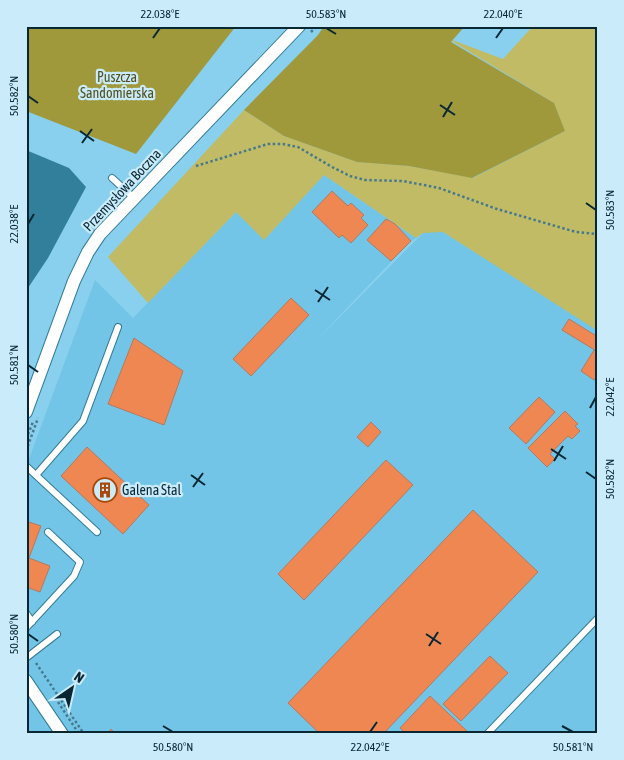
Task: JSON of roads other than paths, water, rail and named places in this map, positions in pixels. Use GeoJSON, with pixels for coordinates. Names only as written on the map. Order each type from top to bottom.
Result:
{"type":"FeatureCollection","features":[{"type":"Feature","properties":{"kind":"street","name":"Przemysłowa Boczna"},"geometry":{"type":"LineString","coordinates":[[30,415],[81,266],[100,234],[134,198],[305,31]]}},
{"type":"Feature","properties":{"kind":"street"},"geometry":{"type":"LineString","coordinates":[[26,681],[62,734]]}},
{"type":"Feature","properties":{"kind":"lane"},"geometry":{"type":"LineString","coordinates":[[112,178],[134,198]]}},
{"type":"Feature","properties":{"kind":"lane"},"geometry":{"type":"LineString","coordinates":[[36,475],[83,421],[118,327]]}},
{"type":"Feature","properties":{"kind":"lane"},"geometry":{"type":"LineString","coordinates":[[26,466],[97,532]]}},
{"type":"Feature","properties":{"kind":"lane"},"geometry":{"type":"LineString","coordinates":[[26,628],[74,576],[80,562],[48,532]]}},
{"type":"Feature","properties":{"kind":"lane"},"geometry":{"type":"LineString","coordinates":[[26,613],[32,622]]}},
{"type":"Feature","properties":{"kind":"lane"},"geometry":{"type":"LineString","coordinates":[[487,734],[598,618]]}},
{"type":"Feature","properties":{"kind":"lane"},"geometry":{"type":"LineString","coordinates":[[28,657],[57,634]]}},
{"type":"Feature","properties":{"kind":"place","name":"Galena Stal"},"geometry":{"type":"Point","coordinates":[105,490]}},
{"type":"Feature","properties":{"kind":"park label","name":"Puszcza Sandomierska"},"geometry":{"type":"Point","coordinates":[117,86]}}]}
